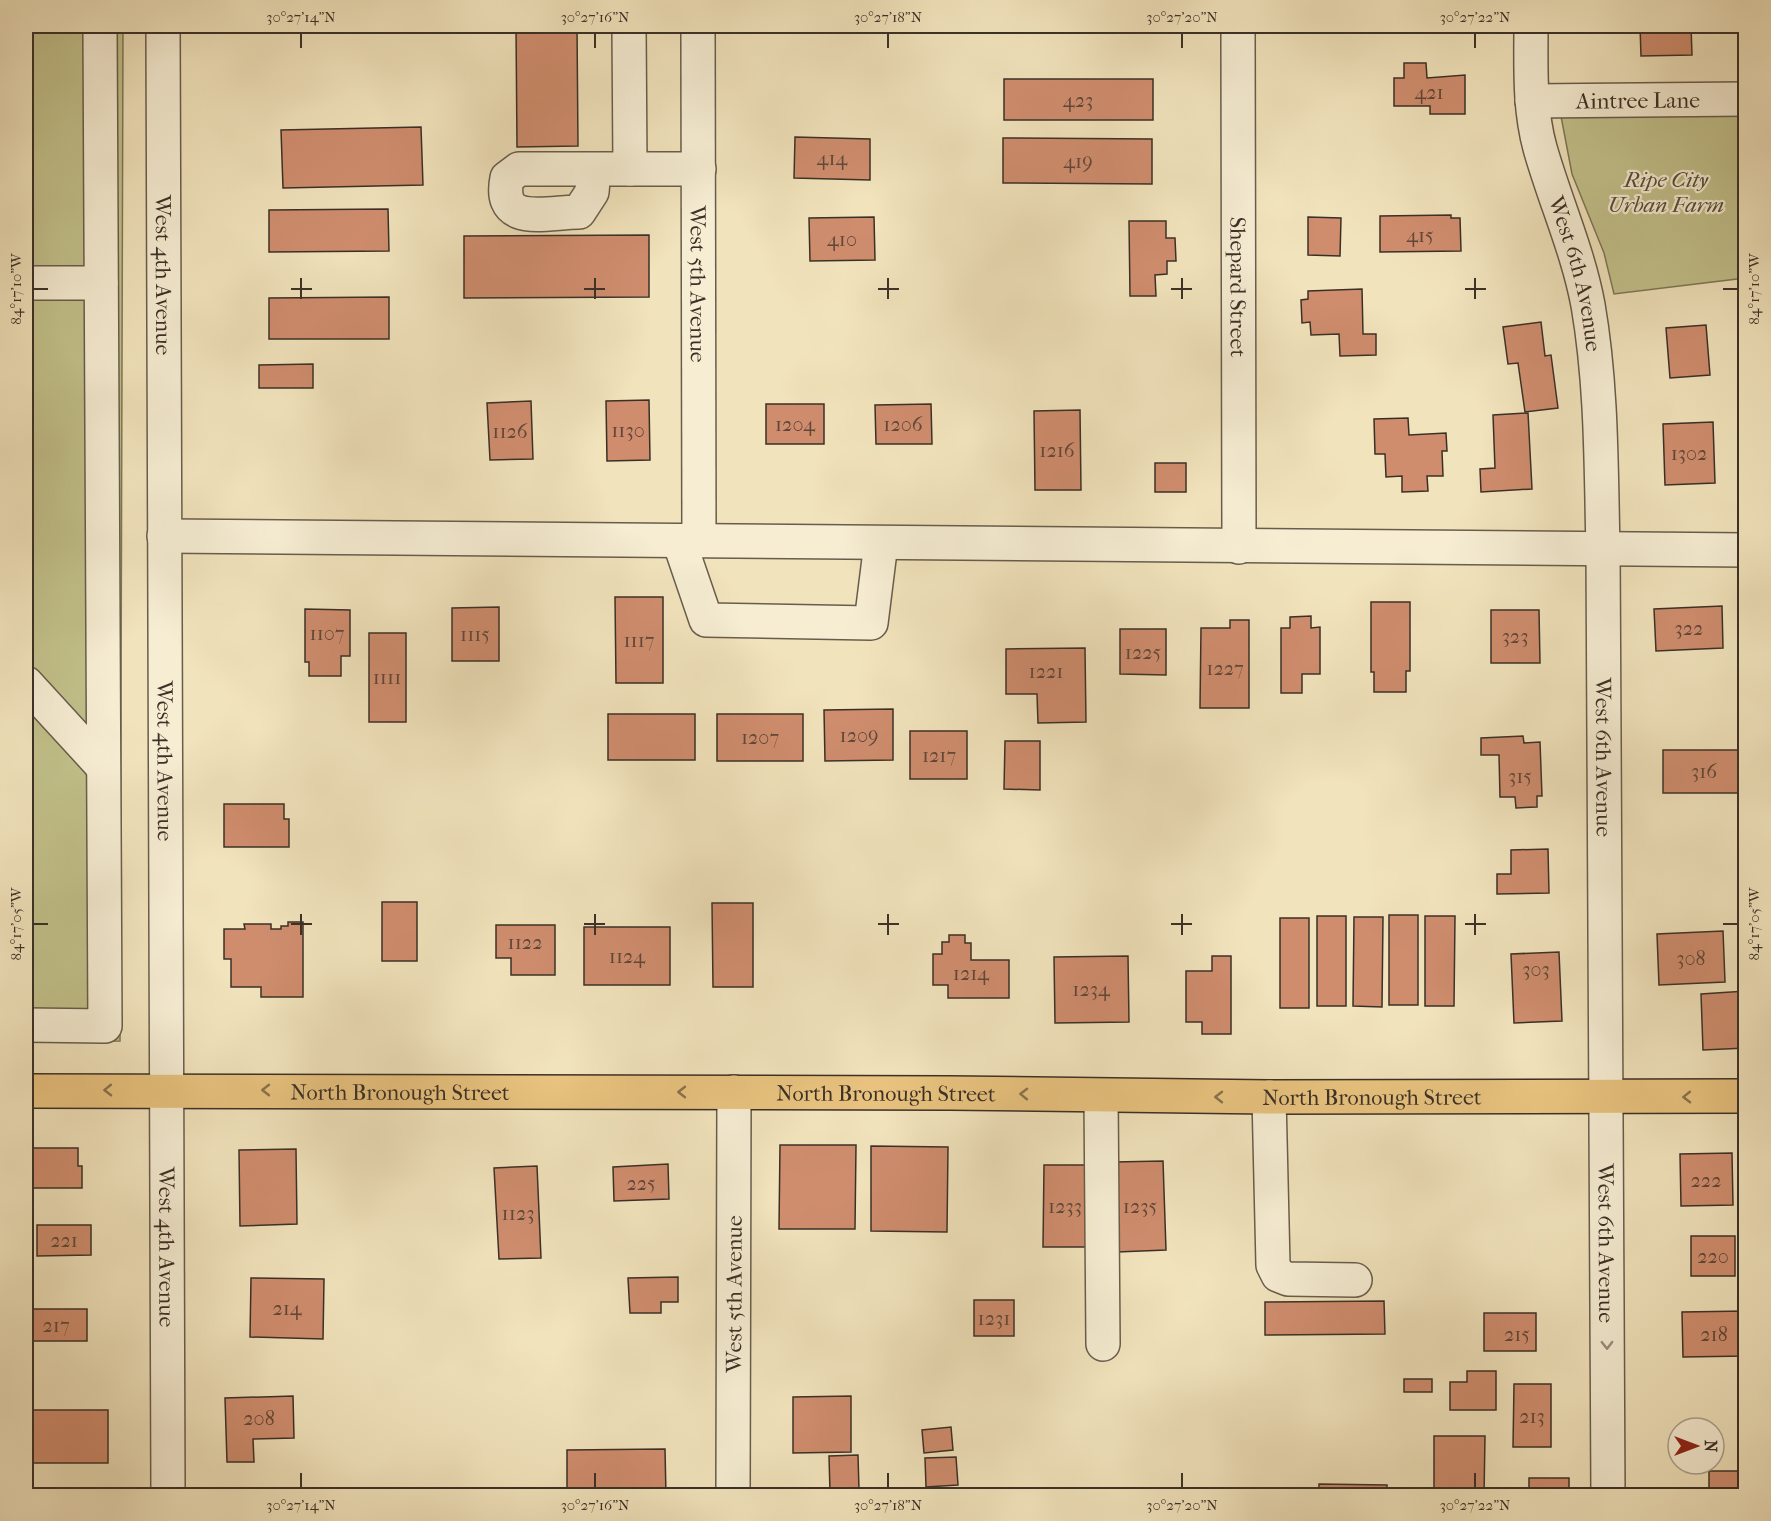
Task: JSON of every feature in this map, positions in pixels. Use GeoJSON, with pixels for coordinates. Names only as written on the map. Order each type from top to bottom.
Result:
{"type":"FeatureCollection","features":[{"type":"Feature","properties":{"kind":"main road","name":"North Bronough Street"},"geometry":{"type":"LineString","coordinates":[[26,1091],[166,1089],[1604,1098],[1746,1096]]}},
{"type":"Feature","properties":{"kind":"street"},"geometry":{"type":"LineString","coordinates":[[26,1024],[105,1026],[100,26]]}},
{"type":"Feature","properties":{"kind":"street","name":"West 4th Avenue"},"geometry":{"type":"LineString","coordinates":[[163,26],[168,1496]]}},
{"type":"Feature","properties":{"kind":"street"},"geometry":{"type":"LineString","coordinates":[[629,26],[630,169]]}},
{"type":"Feature","properties":{"kind":"street","name":"West 5th Avenue"},"geometry":{"type":"LineString","coordinates":[[698,26],[699,169],[689,541],[706,620],[872,623],[881,543]]}},
{"type":"Feature","properties":{"kind":"street","name":"Shepard Street"},"geometry":{"type":"LineString","coordinates":[[1238,26],[1239,548]]}},
{"type":"Feature","properties":{"kind":"street","name":"West 6th Avenue"},"geometry":{"type":"LineString","coordinates":[[1531,26],[1532,101],[1540,147],[1577,257],[1588,306],[1599,405],[1603,551],[1604,1098],[1608,1496]]}},
{"type":"Feature","properties":{"kind":"street","name":"Aintree Lane"},"geometry":{"type":"LineString","coordinates":[[1532,101],[1746,99]]}},
{"type":"Feature","properties":{"kind":"street"},"geometry":{"type":"LineString","coordinates":[[594,169],[699,169]]}},
{"type":"Feature","properties":{"kind":"street"},"geometry":{"type":"LineString","coordinates":[[26,283],[101,283]]}},
{"type":"Feature","properties":{"kind":"street"},"geometry":{"type":"LineString","coordinates":[[164,536],[1239,548],[1746,550]]}},
{"type":"Feature","properties":{"kind":"street"},"geometry":{"type":"LineString","coordinates":[[26,683],[104,767]]}},
{"type":"Feature","properties":{"kind":"street","name":"West 5th Avenue"},"geometry":{"type":"LineString","coordinates":[[733,1496],[734,1092]]}},
{"type":"Feature","properties":{"kind":"street"},"geometry":{"type":"LineString","coordinates":[[1101,1096],[1103,1344]]}},
{"type":"Feature","properties":{"kind":"street"},"geometry":{"type":"LineString","coordinates":[[1269,1097],[1273,1265],[1278,1275],[1288,1279],[1355,1280]]}},
{"type":"Feature","properties":{"kind":"green space"},"geometry":{"type":"Polygon","coordinates":[[[26,26],[123,26],[120,1041],[26,1042],[26,26]]]}},
{"type":"Feature","properties":{"kind":"green space","name":"Ripe City Urban Farm"},"geometry":{"type":"Polygon","coordinates":[[[1745,110],[1745,278],[1614,294],[1604,253],[1572,174],[1560,111],[1745,110]]]}},
{"type":"Feature","properties":{"kind":"building"},"geometry":{"type":"Polygon","coordinates":[[[516,26],[577,26],[578,146],[517,147],[516,26]]]}},
{"type":"Feature","properties":{"kind":"building"},"geometry":{"type":"Polygon","coordinates":[[[787,26],[847,26],[847,31],[787,33],[787,26]]]}},
{"type":"Feature","properties":{"kind":"building"},"geometry":{"type":"Polygon","coordinates":[[[1640,26],[1691,26],[1692,55],[1641,56],[1640,26]]]}},
{"type":"Feature","properties":{"kind":"building"},"geometry":{"type":"Polygon","coordinates":[[[1404,63],[1426,63],[1427,78],[1465,75],[1465,114],[1430,114],[1430,106],[1394,106],[1394,78],[1404,78],[1404,63]]]}},
{"type":"Feature","properties":{"kind":"building"},"geometry":{"type":"Polygon","coordinates":[[[1004,79],[1153,79],[1153,120],[1004,120],[1004,79]]]}},
{"type":"Feature","properties":{"kind":"building"},"geometry":{"type":"Polygon","coordinates":[[[421,127],[423,185],[283,188],[281,130],[421,127]]]}},
{"type":"Feature","properties":{"kind":"building"},"geometry":{"type":"Polygon","coordinates":[[[795,137],[870,139],[870,180],[794,178],[795,137]]]}},
{"type":"Feature","properties":{"kind":"building"},"geometry":{"type":"Polygon","coordinates":[[[1003,138],[1152,139],[1152,184],[1003,183],[1003,138]]]}},
{"type":"Feature","properties":{"kind":"building"},"geometry":{"type":"Polygon","coordinates":[[[388,209],[389,251],[269,252],[269,210],[388,209]]]}},
{"type":"Feature","properties":{"kind":"building"},"geometry":{"type":"Polygon","coordinates":[[[1451,215],[1451,218],[1460,218],[1461,251],[1380,252],[1380,216],[1451,215]]]}},
{"type":"Feature","properties":{"kind":"building"},"geometry":{"type":"Polygon","coordinates":[[[874,217],[875,260],[810,261],[809,218],[874,217]]]}},
{"type":"Feature","properties":{"kind":"building"},"geometry":{"type":"Polygon","coordinates":[[[1308,217],[1341,218],[1340,256],[1308,255],[1308,217]]]}},
{"type":"Feature","properties":{"kind":"building"},"geometry":{"type":"Polygon","coordinates":[[[1129,221],[1166,221],[1166,238],[1175,238],[1176,261],[1167,261],[1167,274],[1155,275],[1156,296],[1130,296],[1129,221]]]}},
{"type":"Feature","properties":{"kind":"building"},"geometry":{"type":"Polygon","coordinates":[[[649,235],[649,297],[464,298],[464,236],[649,235]]]}},
{"type":"Feature","properties":{"kind":"building"},"geometry":{"type":"Polygon","coordinates":[[[1362,289],[1363,334],[1376,334],[1376,355],[1340,356],[1339,334],[1311,335],[1310,322],[1302,323],[1301,300],[1308,299],[1308,291],[1362,289]]]}},
{"type":"Feature","properties":{"kind":"building"},"geometry":{"type":"Polygon","coordinates":[[[389,297],[389,339],[269,339],[269,298],[389,297]]]}},
{"type":"Feature","properties":{"kind":"building"},"geometry":{"type":"Polygon","coordinates":[[[1541,322],[1545,356],[1551,355],[1558,408],[1525,412],[1518,363],[1508,364],[1503,327],[1541,322]]]}},
{"type":"Feature","properties":{"kind":"building"},"geometry":{"type":"Polygon","coordinates":[[[1706,325],[1710,375],[1670,378],[1666,328],[1706,325]]]}},
{"type":"Feature","properties":{"kind":"building"},"geometry":{"type":"Polygon","coordinates":[[[313,364],[313,388],[259,388],[259,365],[313,364]]]}},
{"type":"Feature","properties":{"kind":"building"},"geometry":{"type":"Polygon","coordinates":[[[649,400],[650,460],[607,461],[606,401],[649,400]]]}},
{"type":"Feature","properties":{"kind":"building"},"geometry":{"type":"Polygon","coordinates":[[[531,401],[533,459],[490,460],[487,403],[531,401]]]}},
{"type":"Feature","properties":{"kind":"building"},"geometry":{"type":"Polygon","coordinates":[[[766,404],[824,404],[824,444],[766,444],[766,404]]]}},
{"type":"Feature","properties":{"kind":"building"},"geometry":{"type":"Polygon","coordinates":[[[931,404],[932,444],[876,444],[875,405],[931,404]]]}},
{"type":"Feature","properties":{"kind":"building"},"geometry":{"type":"Polygon","coordinates":[[[1080,410],[1081,490],[1035,490],[1034,411],[1080,410]]]}},
{"type":"Feature","properties":{"kind":"building"},"geometry":{"type":"Polygon","coordinates":[[[1528,413],[1532,489],[1481,492],[1480,469],[1495,468],[1493,415],[1528,413]]]}},
{"type":"Feature","properties":{"kind":"building"},"geometry":{"type":"Polygon","coordinates":[[[1408,418],[1409,435],[1446,433],[1447,451],[1442,451],[1443,476],[1427,476],[1428,491],[1402,492],[1402,476],[1386,477],[1385,454],[1375,454],[1374,419],[1408,418]]]}},
{"type":"Feature","properties":{"kind":"building"},"geometry":{"type":"Polygon","coordinates":[[[1713,422],[1715,483],[1665,485],[1663,424],[1713,422]]]}},
{"type":"Feature","properties":{"kind":"building"},"geometry":{"type":"Polygon","coordinates":[[[1155,463],[1186,463],[1186,492],[1155,492],[1155,463]]]}},
{"type":"Feature","properties":{"kind":"building"},"geometry":{"type":"Polygon","coordinates":[[[615,597],[663,597],[663,683],[616,683],[615,597]]]}},
{"type":"Feature","properties":{"kind":"building"},"geometry":{"type":"Polygon","coordinates":[[[1371,602],[1410,602],[1410,671],[1406,671],[1406,692],[1374,692],[1374,672],[1371,672],[1371,602]]]}},
{"type":"Feature","properties":{"kind":"building"},"geometry":{"type":"Polygon","coordinates":[[[1722,606],[1723,648],[1656,651],[1654,609],[1722,606]]]}},
{"type":"Feature","properties":{"kind":"building"},"geometry":{"type":"Polygon","coordinates":[[[499,607],[499,661],[452,661],[452,608],[499,607]]]}},
{"type":"Feature","properties":{"kind":"building"},"geometry":{"type":"Polygon","coordinates":[[[305,609],[350,610],[350,656],[341,656],[341,676],[309,676],[309,662],[305,662],[305,609]]]}},
{"type":"Feature","properties":{"kind":"building"},"geometry":{"type":"Polygon","coordinates":[[[1491,610],[1539,610],[1540,663],[1491,663],[1491,610]]]}},
{"type":"Feature","properties":{"kind":"building"},"geometry":{"type":"Polygon","coordinates":[[[1311,616],[1311,628],[1320,627],[1320,674],[1302,674],[1302,693],[1281,693],[1281,628],[1290,628],[1290,617],[1311,616]]]}},
{"type":"Feature","properties":{"kind":"building"},"geometry":{"type":"Polygon","coordinates":[[[1230,620],[1249,620],[1249,708],[1200,708],[1201,628],[1230,628],[1230,620]]]}},
{"type":"Feature","properties":{"kind":"building"},"geometry":{"type":"Polygon","coordinates":[[[1120,629],[1166,629],[1166,675],[1120,674],[1120,629]]]}},
{"type":"Feature","properties":{"kind":"building"},"geometry":{"type":"Polygon","coordinates":[[[369,633],[406,633],[406,722],[369,722],[369,633]]]}},
{"type":"Feature","properties":{"kind":"building"},"geometry":{"type":"Polygon","coordinates":[[[1085,648],[1086,722],[1038,723],[1037,694],[1006,694],[1006,649],[1085,648]]]}},
{"type":"Feature","properties":{"kind":"building"},"geometry":{"type":"Polygon","coordinates":[[[893,709],[893,760],[825,761],[824,710],[893,709]]]}},
{"type":"Feature","properties":{"kind":"building"},"geometry":{"type":"Polygon","coordinates":[[[608,714],[695,714],[695,760],[608,760],[608,714]]]}},
{"type":"Feature","properties":{"kind":"building"},"geometry":{"type":"Polygon","coordinates":[[[717,714],[803,714],[803,761],[717,761],[717,714]]]}},
{"type":"Feature","properties":{"kind":"building"},"geometry":{"type":"Polygon","coordinates":[[[910,731],[967,731],[967,779],[910,779],[910,731]]]}},
{"type":"Feature","properties":{"kind":"building"},"geometry":{"type":"Polygon","coordinates":[[[1523,736],[1524,743],[1540,742],[1542,796],[1537,796],[1537,807],[1516,808],[1515,797],[1500,797],[1499,755],[1481,755],[1481,738],[1523,736]]]}},
{"type":"Feature","properties":{"kind":"building"},"geometry":{"type":"Polygon","coordinates":[[[1005,741],[1040,741],[1040,790],[1004,789],[1005,741]]]}},
{"type":"Feature","properties":{"kind":"building"},"geometry":{"type":"Polygon","coordinates":[[[1663,750],[1746,750],[1746,793],[1663,793],[1663,750]]]}},
{"type":"Feature","properties":{"kind":"building"},"geometry":{"type":"Polygon","coordinates":[[[224,804],[284,804],[284,819],[289,819],[289,847],[224,847],[224,804]]]}},
{"type":"Feature","properties":{"kind":"building"},"geometry":{"type":"Polygon","coordinates":[[[1548,849],[1549,893],[1497,894],[1497,874],[1511,874],[1511,850],[1548,849]]]}},
{"type":"Feature","properties":{"kind":"building"},"geometry":{"type":"Polygon","coordinates":[[[382,902],[417,902],[417,961],[382,961],[382,902]]]}},
{"type":"Feature","properties":{"kind":"building"},"geometry":{"type":"Polygon","coordinates":[[[712,903],[753,903],[753,987],[713,987],[712,903]]]}},
{"type":"Feature","properties":{"kind":"building"},"geometry":{"type":"Polygon","coordinates":[[[1389,915],[1418,915],[1418,1005],[1389,1005],[1389,915]]]}},
{"type":"Feature","properties":{"kind":"building"},"geometry":{"type":"Polygon","coordinates":[[[1317,916],[1346,916],[1346,1006],[1317,1006],[1317,916]]]}},
{"type":"Feature","properties":{"kind":"building"},"geometry":{"type":"Polygon","coordinates":[[[1425,916],[1455,916],[1454,1006],[1425,1006],[1425,916]]]}},
{"type":"Feature","properties":{"kind":"building"},"geometry":{"type":"Polygon","coordinates":[[[1354,917],[1383,917],[1382,1007],[1353,1006],[1354,917]]]}},
{"type":"Feature","properties":{"kind":"building"},"geometry":{"type":"Polygon","coordinates":[[[1280,918],[1309,918],[1309,1008],[1280,1008],[1280,918]]]}},
{"type":"Feature","properties":{"kind":"building"},"geometry":{"type":"Polygon","coordinates":[[[288,922],[303,922],[303,997],[261,997],[261,987],[231,987],[231,959],[224,959],[224,929],[245,929],[244,924],[271,924],[271,929],[281,929],[281,926],[288,926],[288,922]]]}},
{"type":"Feature","properties":{"kind":"building"},"geometry":{"type":"Polygon","coordinates":[[[496,925],[555,925],[555,975],[511,975],[511,958],[496,958],[496,925]]]}},
{"type":"Feature","properties":{"kind":"building"},"geometry":{"type":"Polygon","coordinates":[[[584,927],[670,927],[670,985],[584,985],[584,927]]]}},
{"type":"Feature","properties":{"kind":"building"},"geometry":{"type":"Polygon","coordinates":[[[1723,931],[1725,982],[1659,985],[1657,934],[1723,931]]]}},
{"type":"Feature","properties":{"kind":"building"},"geometry":{"type":"Polygon","coordinates":[[[949,935],[965,935],[965,943],[971,943],[971,960],[1009,960],[1009,998],[948,998],[948,985],[933,985],[933,954],[942,954],[942,942],[949,942],[949,935]]]}},
{"type":"Feature","properties":{"kind":"building"},"geometry":{"type":"Polygon","coordinates":[[[1559,952],[1562,1021],[1514,1023],[1511,954],[1559,952]]]}},
{"type":"Feature","properties":{"kind":"building"},"geometry":{"type":"Polygon","coordinates":[[[1128,956],[1129,1022],[1055,1023],[1054,957],[1128,956]]]}},
{"type":"Feature","properties":{"kind":"building"},"geometry":{"type":"Polygon","coordinates":[[[1212,956],[1231,956],[1231,1034],[1202,1034],[1202,1022],[1186,1022],[1186,971],[1212,971],[1212,956]]]}},
{"type":"Feature","properties":{"kind":"building"},"geometry":{"type":"Polygon","coordinates":[[[1746,991],[1746,1048],[1703,1050],[1701,994],[1746,991]]]}},
{"type":"Feature","properties":{"kind":"building"},"geometry":{"type":"Polygon","coordinates":[[[780,1145],[856,1145],[855,1229],[779,1229],[780,1145]]]}},
{"type":"Feature","properties":{"kind":"building"},"geometry":{"type":"Polygon","coordinates":[[[871,1146],[948,1147],[947,1232],[871,1231],[871,1146]]]}},
{"type":"Feature","properties":{"kind":"building"},"geometry":{"type":"Polygon","coordinates":[[[26,1148],[78,1148],[78,1166],[82,1166],[82,1188],[26,1188],[26,1148]]]}},
{"type":"Feature","properties":{"kind":"building"},"geometry":{"type":"Polygon","coordinates":[[[296,1149],[297,1224],[240,1226],[239,1150],[296,1149]]]}},
{"type":"Feature","properties":{"kind":"building"},"geometry":{"type":"Polygon","coordinates":[[[1732,1153],[1733,1205],[1681,1206],[1680,1154],[1732,1153]]]}},
{"type":"Feature","properties":{"kind":"building"},"geometry":{"type":"Polygon","coordinates":[[[1163,1161],[1166,1250],[1117,1252],[1114,1162],[1163,1161]]]}},
{"type":"Feature","properties":{"kind":"building"},"geometry":{"type":"Polygon","coordinates":[[[668,1164],[669,1199],[614,1201],[613,1167],[668,1164]]]}},
{"type":"Feature","properties":{"kind":"building"},"geometry":{"type":"Polygon","coordinates":[[[1044,1165],[1086,1165],[1086,1247],[1043,1247],[1044,1165]]]}},
{"type":"Feature","properties":{"kind":"building"},"geometry":{"type":"Polygon","coordinates":[[[537,1166],[541,1258],[499,1259],[494,1168],[537,1166]]]}},
{"type":"Feature","properties":{"kind":"building"},"geometry":{"type":"Polygon","coordinates":[[[37,1225],[91,1225],[91,1255],[37,1256],[37,1225]]]}},
{"type":"Feature","properties":{"kind":"building"},"geometry":{"type":"Polygon","coordinates":[[[1691,1236],[1735,1236],[1735,1276],[1691,1276],[1691,1236]]]}},
{"type":"Feature","properties":{"kind":"building"},"geometry":{"type":"Polygon","coordinates":[[[678,1277],[678,1302],[661,1302],[661,1313],[630,1313],[628,1278],[678,1277]]]}},
{"type":"Feature","properties":{"kind":"building"},"geometry":{"type":"Polygon","coordinates":[[[251,1278],[324,1279],[323,1339],[250,1337],[251,1278]]]}},
{"type":"Feature","properties":{"kind":"building"},"geometry":{"type":"Polygon","coordinates":[[[974,1300],[1014,1300],[1014,1336],[974,1336],[974,1300]]]}},
{"type":"Feature","properties":{"kind":"building"},"geometry":{"type":"Polygon","coordinates":[[[1384,1301],[1385,1334],[1265,1335],[1265,1302],[1384,1301]]]}},
{"type":"Feature","properties":{"kind":"building"},"geometry":{"type":"Polygon","coordinates":[[[26,1309],[87,1309],[87,1341],[26,1341],[26,1309]]]}},
{"type":"Feature","properties":{"kind":"building"},"geometry":{"type":"Polygon","coordinates":[[[1746,1311],[1746,1356],[1683,1357],[1682,1312],[1746,1311]]]}},
{"type":"Feature","properties":{"kind":"building"},"geometry":{"type":"Polygon","coordinates":[[[1484,1313],[1536,1313],[1536,1351],[1484,1351],[1484,1313]]]}},
{"type":"Feature","properties":{"kind":"building"},"geometry":{"type":"Polygon","coordinates":[[[1467,1371],[1496,1371],[1496,1410],[1450,1410],[1450,1382],[1467,1382],[1467,1371]]]}},
{"type":"Feature","properties":{"kind":"building"},"geometry":{"type":"Polygon","coordinates":[[[1404,1379],[1432,1379],[1432,1392],[1404,1392],[1404,1379]]]}},
{"type":"Feature","properties":{"kind":"building"},"geometry":{"type":"Polygon","coordinates":[[[1514,1384],[1551,1384],[1551,1447],[1513,1447],[1514,1384]]]}},
{"type":"Feature","properties":{"kind":"building"},"geometry":{"type":"Polygon","coordinates":[[[293,1396],[294,1438],[253,1439],[254,1462],[227,1462],[225,1398],[293,1396]]]}},
{"type":"Feature","properties":{"kind":"building"},"geometry":{"type":"Polygon","coordinates":[[[851,1396],[851,1452],[793,1453],[793,1397],[851,1396]]]}},
{"type":"Feature","properties":{"kind":"building"},"geometry":{"type":"Polygon","coordinates":[[[26,1410],[108,1410],[108,1463],[26,1463],[26,1410]]]}},
{"type":"Feature","properties":{"kind":"building"},"geometry":{"type":"Polygon","coordinates":[[[951,1427],[953,1450],[924,1453],[922,1430],[951,1427]]]}},
{"type":"Feature","properties":{"kind":"building"},"geometry":{"type":"Polygon","coordinates":[[[1434,1436],[1485,1436],[1484,1496],[1434,1496],[1434,1436]]]}},
{"type":"Feature","properties":{"kind":"building"},"geometry":{"type":"Polygon","coordinates":[[[665,1449],[666,1496],[567,1496],[567,1450],[665,1449]]]}},
{"type":"Feature","properties":{"kind":"building"},"geometry":{"type":"Polygon","coordinates":[[[858,1455],[859,1490],[830,1491],[829,1456],[858,1455]]]}},
{"type":"Feature","properties":{"kind":"building"},"geometry":{"type":"Polygon","coordinates":[[[956,1457],[958,1485],[926,1487],[925,1458],[956,1457]]]}},
{"type":"Feature","properties":{"kind":"building"},"geometry":{"type":"Polygon","coordinates":[[[1726,1471],[1746,1471],[1746,1496],[1709,1496],[1709,1476],[1726,1476],[1726,1471]]]}},
{"type":"Feature","properties":{"kind":"building"},"geometry":{"type":"Polygon","coordinates":[[[1529,1478],[1569,1478],[1569,1496],[1529,1496],[1529,1478]]]}},
{"type":"Feature","properties":{"kind":"building"},"geometry":{"type":"Polygon","coordinates":[[[1319,1484],[1387,1485],[1387,1496],[1319,1496],[1319,1484]]]}},
{"type":"Feature","properties":{"kind":"building"},"geometry":{"type":"Polygon","coordinates":[[[859,1492],[859,1496],[820,1496],[820,1494],[859,1492]]]}}]}
